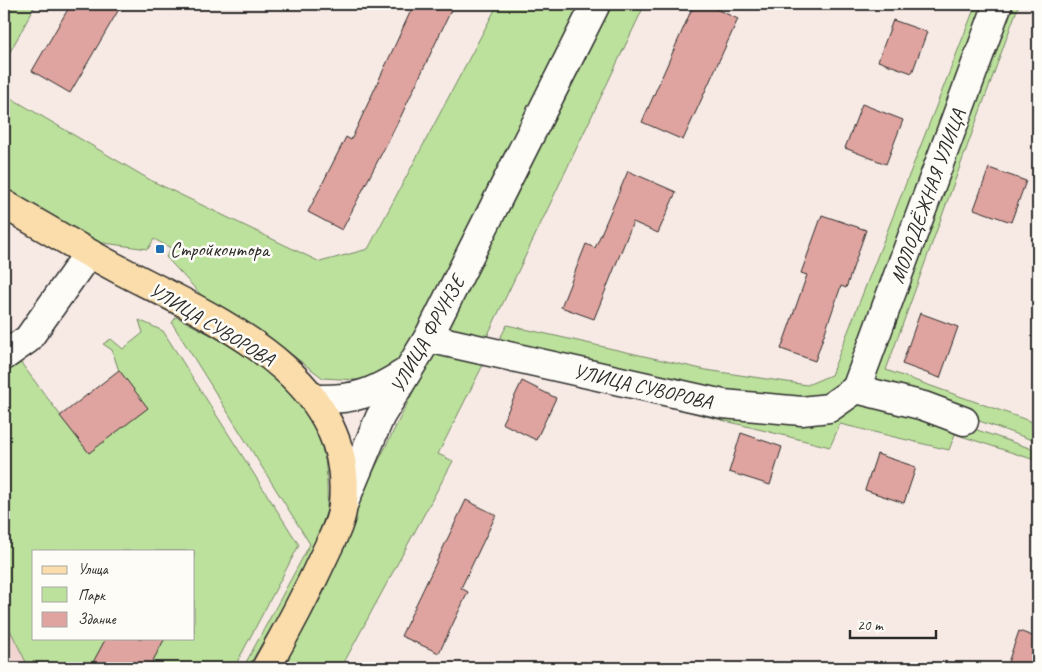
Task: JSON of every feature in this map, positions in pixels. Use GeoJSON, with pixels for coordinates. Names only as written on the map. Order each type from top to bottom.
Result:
{"type":"FeatureCollection","features":[{"type":"Feature","properties":{"kind":"main road","name":"УЛИЦА СУВОРОВА"},"geometry":{"type":"LineString","coordinates":[[4,204],[88,254],[204,314],[274,358],[314,399],[332,428],[339,456],[343,505]]}},
{"type":"Feature","properties":{"kind":"main road","name":"УЛИЦА ФРУНЗЕ"},"geometry":{"type":"LineString","coordinates":[[266,668],[318,569],[333,536],[343,505]]}},
{"type":"Feature","properties":{"kind":"street","name":"УЛИЦА ФРУНЗЕ"},"geometry":{"type":"LineString","coordinates":[[343,505],[380,417],[428,338],[596,4]]}},
{"type":"Feature","properties":{"kind":"street","name":"МОЛОДЁЖНАЯ УЛИЦА"},"geometry":{"type":"LineString","coordinates":[[856,389],[998,4]]}},
{"type":"Feature","properties":{"kind":"street"},"geometry":{"type":"LineString","coordinates":[[4,356],[28,340],[88,254]]}},
{"type":"Feature","properties":{"kind":"street","name":"УЛИЦА СУВОРОВА"},"geometry":{"type":"LineString","coordinates":[[428,338],[723,404],[802,411],[829,408],[856,389]]}},
{"type":"Feature","properties":{"kind":"street"},"geometry":{"type":"LineString","coordinates":[[314,399],[340,400],[368,394],[409,370]]}},
{"type":"Feature","properties":{"kind":"street"},"geometry":{"type":"LineString","coordinates":[[856,389],[924,406],[964,420]]}},
{"type":"Feature","properties":{"kind":"shaded area"},"geometry":{"type":"Polygon","coordinates":[[[4,618],[15,637],[29,668],[4,668],[4,618]]]}},
{"type":"Feature","properties":{"kind":"green space"},"geometry":{"type":"Polygon","coordinates":[[[4,4],[36,4],[4,63],[4,4]]]}},
{"type":"Feature","properties":{"kind":"green space"},"geometry":{"type":"Polygon","coordinates":[[[498,4],[584,4],[418,333],[400,359],[378,373],[357,380],[323,378],[280,346],[204,298],[166,257],[171,248],[154,239],[148,249],[96,242],[4,190],[4,94],[152,181],[320,262],[368,249],[498,4]]]}},
{"type":"Feature","properties":{"kind":"green space"},"geometry":{"type":"Polygon","coordinates":[[[611,4],[645,4],[484,343],[458,337],[448,328],[611,4]]]}},
{"type":"Feature","properties":{"kind":"green space"},"geometry":{"type":"Polygon","coordinates":[[[976,4],[991,4],[849,384],[826,401],[727,396],[497,344],[507,325],[706,370],[807,385],[831,375],[976,4]]]}},
{"type":"Feature","properties":{"kind":"green space"},"geometry":{"type":"Polygon","coordinates":[[[1005,4],[1019,4],[886,370],[1038,424],[1038,442],[926,402],[868,387],[1005,4]]]}},
{"type":"Feature","properties":{"kind":"green space"},"geometry":{"type":"Polygon","coordinates":[[[176,317],[228,345],[254,362],[277,381],[298,403],[313,427],[324,454],[327,504],[326,516],[320,535],[302,573],[248,668],[243,668],[310,544],[172,323],[176,317]]]}},
{"type":"Feature","properties":{"kind":"green space"},"geometry":{"type":"Polygon","coordinates":[[[139,320],[163,331],[299,545],[234,668],[29,668],[4,618],[4,373],[21,363],[64,420],[119,371],[112,350],[103,344],[111,339],[123,349],[143,333],[139,320]]]}},
{"type":"Feature","properties":{"kind":"green space"},"geometry":{"type":"Polygon","coordinates":[[[453,349],[724,409],[764,414],[795,417],[823,416],[836,413],[858,396],[922,411],[1038,451],[1038,461],[955,434],[949,450],[840,424],[830,447],[485,361],[438,454],[453,461],[341,668],[283,668],[323,594],[347,539],[355,508],[433,352],[453,349]]]}},
{"type":"Feature","properties":{"kind":"building"},"geometry":{"type":"Polygon","coordinates":[[[71,4],[122,4],[70,93],[32,71],[71,4]]]}},
{"type":"Feature","properties":{"kind":"building"},"geometry":{"type":"Polygon","coordinates":[[[414,4],[454,4],[401,116],[342,230],[308,212],[346,137],[351,140],[414,4]]]}},
{"type":"Feature","properties":{"kind":"building"},"geometry":{"type":"Polygon","coordinates":[[[694,4],[705,4],[738,19],[683,140],[642,122],[694,4]]]}},
{"type":"Feature","properties":{"kind":"building"},"geometry":{"type":"Polygon","coordinates":[[[893,20],[927,32],[912,73],[878,61],[893,20]]]}},
{"type":"Feature","properties":{"kind":"building"},"geometry":{"type":"Polygon","coordinates":[[[862,104],[903,120],[886,164],[845,148],[862,104]]]}},
{"type":"Feature","properties":{"kind":"building"},"geometry":{"type":"Polygon","coordinates":[[[989,168],[1026,181],[1011,222],[974,209],[989,168]]]}},
{"type":"Feature","properties":{"kind":"building"},"geometry":{"type":"Polygon","coordinates":[[[628,171],[676,192],[658,233],[633,222],[594,319],[561,307],[586,244],[595,248],[628,171]]]}},
{"type":"Feature","properties":{"kind":"building"},"geometry":{"type":"Polygon","coordinates":[[[822,215],[866,230],[846,288],[841,286],[815,361],[781,349],[807,275],[801,273],[822,215]]]}},
{"type":"Feature","properties":{"kind":"building"},"geometry":{"type":"Polygon","coordinates":[[[920,313],[958,327],[940,378],[902,364],[920,313]]]}},
{"type":"Feature","properties":{"kind":"building"},"geometry":{"type":"Polygon","coordinates":[[[119,370],[148,408],[89,453],[60,416],[119,370]]]}},
{"type":"Feature","properties":{"kind":"building"},"geometry":{"type":"Polygon","coordinates":[[[522,381],[556,398],[536,440],[502,423],[522,381]]]}},
{"type":"Feature","properties":{"kind":"building"},"geometry":{"type":"Polygon","coordinates":[[[741,433],[782,447],[770,485],[729,472],[741,433]]]}},
{"type":"Feature","properties":{"kind":"building"},"geometry":{"type":"Polygon","coordinates":[[[877,454],[916,467],[904,503],[865,490],[877,454]]]}},
{"type":"Feature","properties":{"kind":"building"},"geometry":{"type":"Polygon","coordinates":[[[466,500],[496,515],[461,588],[468,592],[439,653],[401,636],[466,500]]]}},
{"type":"Feature","properties":{"kind":"building"},"geometry":{"type":"Polygon","coordinates":[[[1019,631],[1038,638],[1038,668],[1006,668],[1019,631]]]}},
{"type":"Feature","properties":{"kind":"building"},"geometry":{"type":"Polygon","coordinates":[[[105,640],[164,640],[149,668],[90,668],[105,640]]]}},
{"type":"Feature","properties":{"kind":"place","name":"Стройконтора"},"geometry":{"type":"Point","coordinates":[160,249]}}]}
